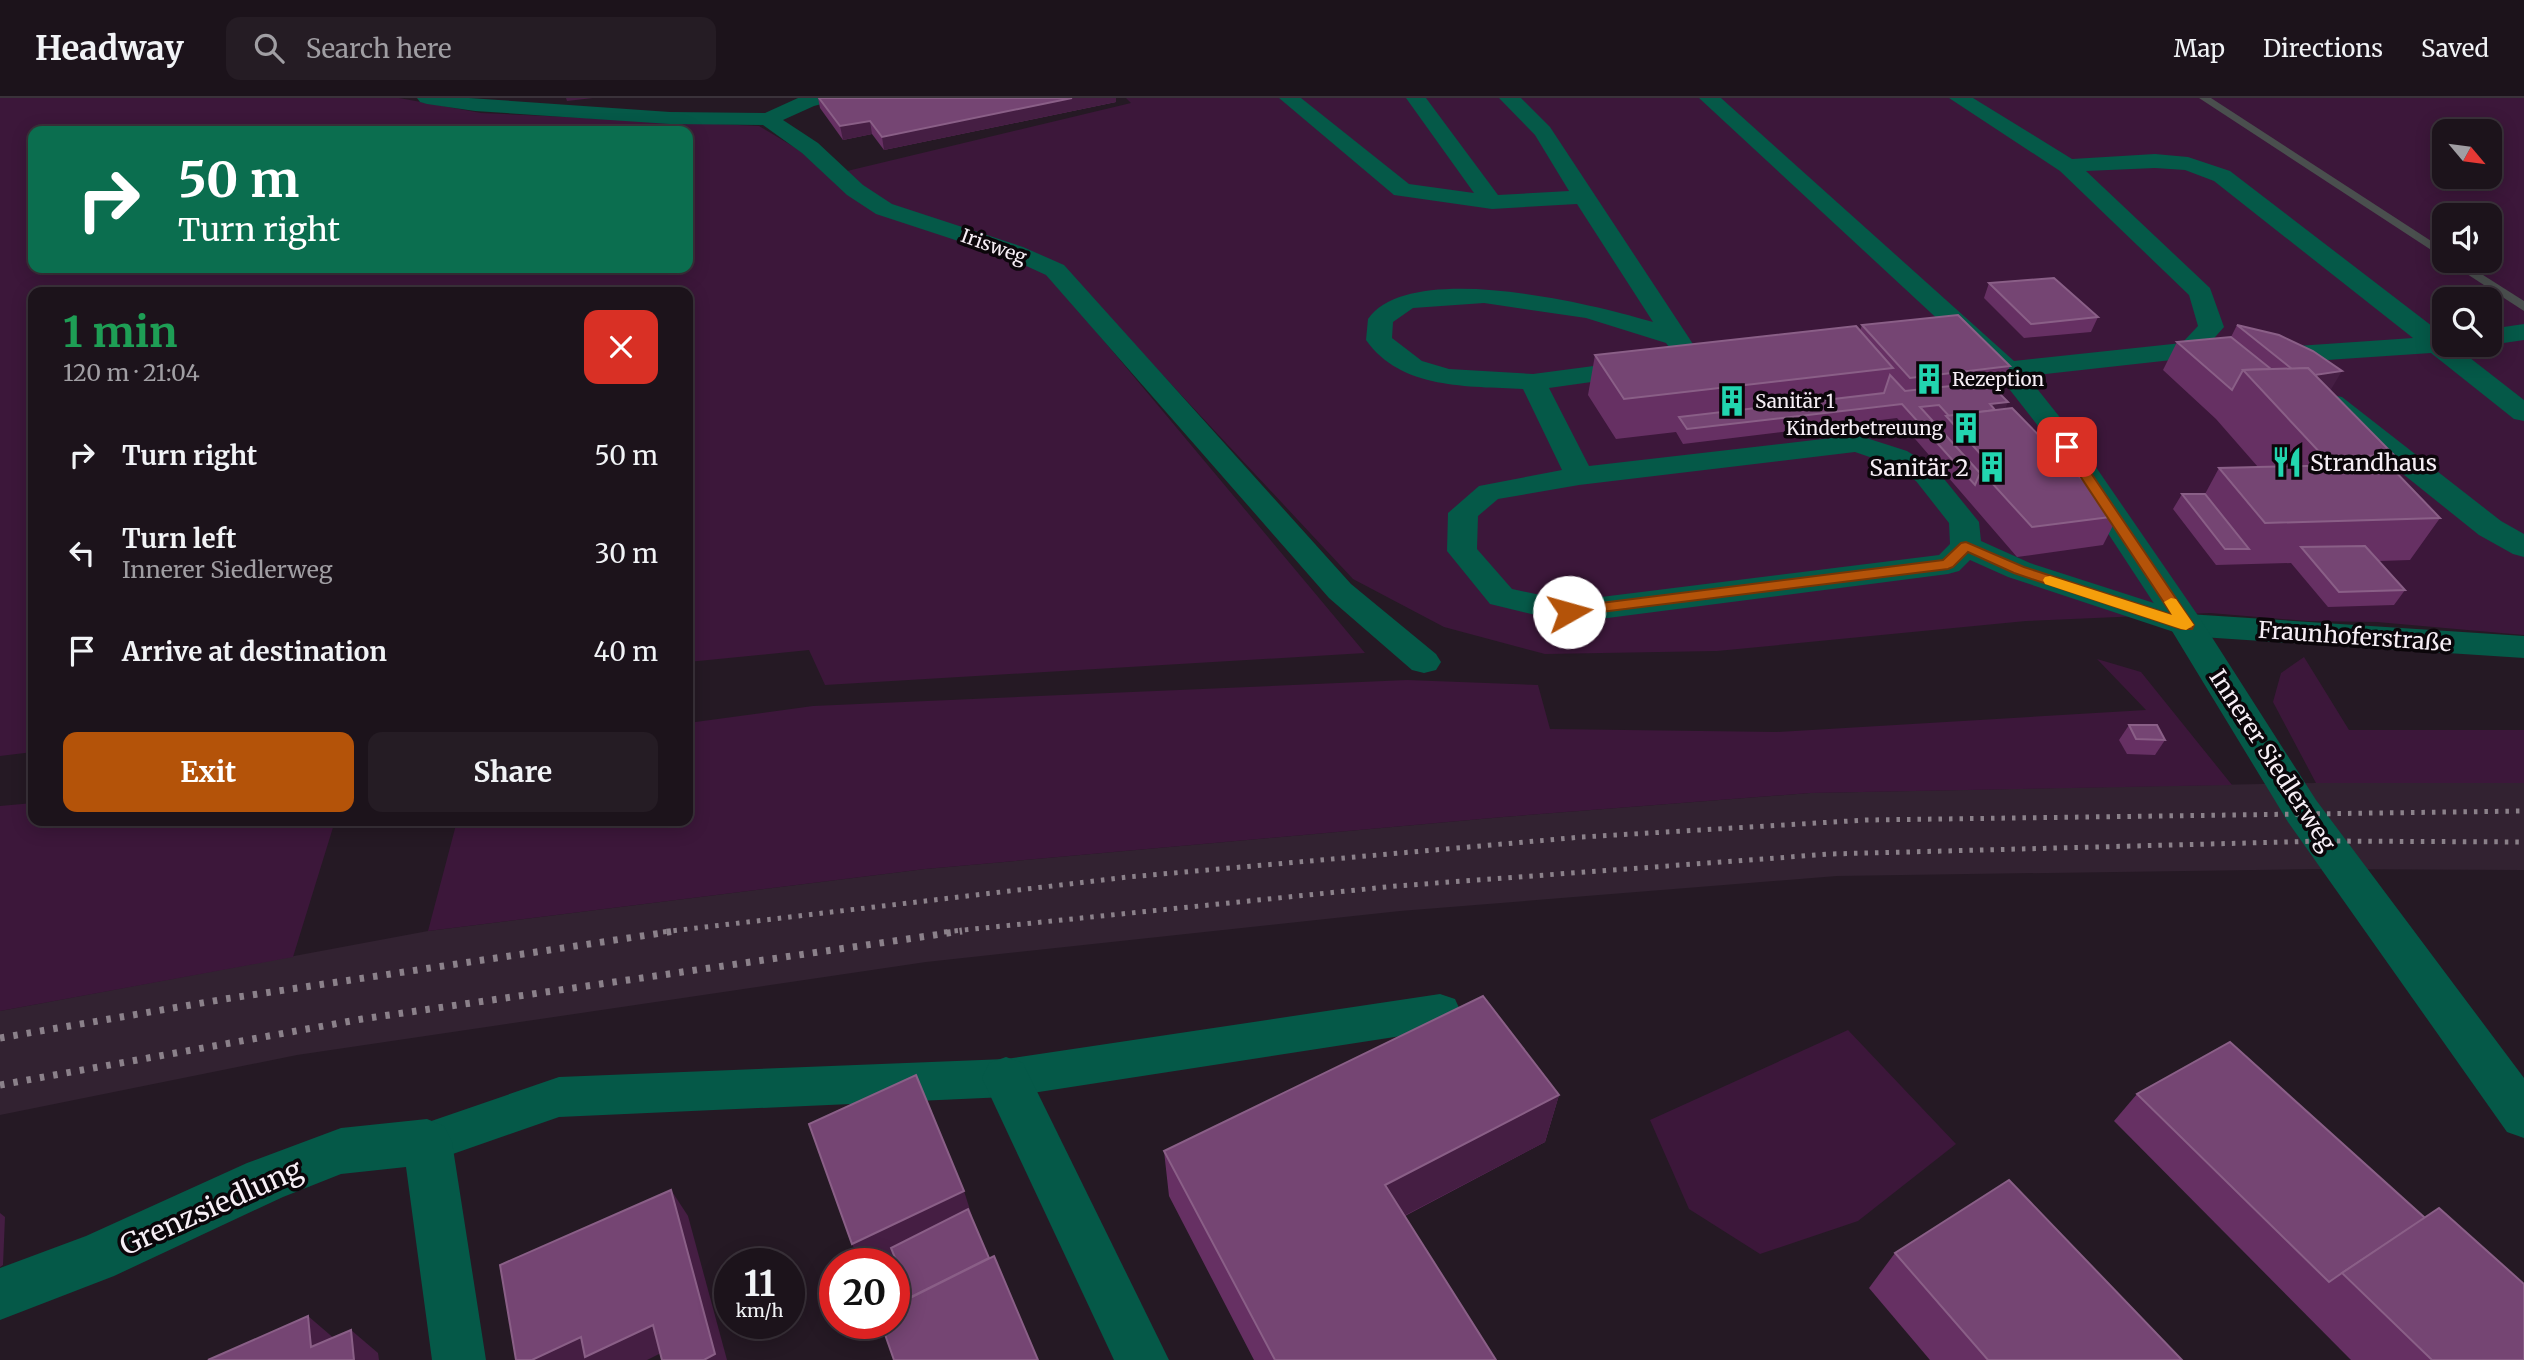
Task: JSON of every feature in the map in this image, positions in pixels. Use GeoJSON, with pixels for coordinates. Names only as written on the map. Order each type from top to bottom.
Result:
{"type":"FeatureCollection","features":[{"type":"Feature","properties":{"kind":"street","name":"Innerer Siedlerweg"},"geometry":{"type":"LineString","coordinates":[[2052,425],[2186,625],[2302,811],[2518,1097]]}},
{"type":"Feature","properties":{"kind":"street"},"geometry":{"type":"LineString","coordinates":[[1006,1078],[1142,1360]]}},
{"type":"Feature","properties":{"kind":"street"},"geometry":{"type":"LineString","coordinates":[[427,1142],[459,1360]]}},
{"type":"Feature","properties":{"kind":"street","name":"Grenzsiedlung"},"geometry":{"type":"LineString","coordinates":[[0,1294],[96,1258],[265,1180],[341,1151],[427,1142]]}},
{"type":"Feature","properties":{"kind":"lane"},"geometry":{"type":"LineString","coordinates":[[427,98],[475,105],[642,117],[768,120],[808,101],[822,98]]}},
{"type":"Feature","properties":{"kind":"lane"},"geometry":{"type":"LineString","coordinates":[[1289,98],[1402,190],[1492,202],[1584,197]]}},
{"type":"Feature","properties":{"kind":"lane"},"geometry":{"type":"LineString","coordinates":[[1416,98],[1492,202]]}},
{"type":"Feature","properties":{"kind":"lane"},"geometry":{"type":"LineString","coordinates":[[1509,98],[1543,131],[1675,337],[1698,360],[1533,382],[1447,377],[1413,367],[1378,340],[1381,319],[1407,301],[1484,296],[1589,311],[1675,337]]}},
{"type":"Feature","properties":{"kind":"lane"},"geometry":{"type":"LineString","coordinates":[[1709,98],[2008,370],[2052,425]]}},
{"type":"Feature","properties":{"kind":"lane"},"geometry":{"type":"LineString","coordinates":[[1959,98],[2068,166],[2201,293],[2211,327],[2190,350]]}},
{"type":"Feature","properties":{"kind":"lane","name":"Irisweg"},"geometry":{"type":"LineString","coordinates":[[768,120],[810,148],[855,190],[884,209],[1015,252],[1055,271],[1340,592],[1424,662]]}},
{"type":"Feature","properties":{"kind":"lane"},"geometry":{"type":"LineString","coordinates":[[2068,166],[2155,161],[2188,164],[2222,176],[2432,336]]}},
{"type":"Feature","properties":{"kind":"lane"},"geometry":{"type":"LineString","coordinates":[[1924,332],[1963,328]]}},
{"type":"Feature","properties":{"kind":"lane"},"geometry":{"type":"LineString","coordinates":[[2502,335],[2524,332]]}},
{"type":"Feature","properties":{"kind":"lane"},"geometry":{"type":"LineString","coordinates":[[2008,370],[2190,350],[2253,357],[2432,345]]}},
{"type":"Feature","properties":{"kind":"lane"},"geometry":{"type":"LineString","coordinates":[[2253,357],[2300,382],[2371,432],[2490,528],[2524,547]]}},
{"type":"Feature","properties":{"kind":"lane"},"geometry":{"type":"LineString","coordinates":[[2457,357],[2524,413]]}},
{"type":"Feature","properties":{"kind":"lane"},"geometry":{"type":"LineString","coordinates":[[1533,382],[1578,476]]}},
{"type":"Feature","properties":{"kind":"lane"},"geometry":{"type":"LineString","coordinates":[[1857,443],[1898,457],[1926,475],[1965,522],[1966,546],[1948,564],[1569,612],[1501,597],[1462,551],[1463,513],[1489,492],[1578,476],[1857,443]]}},
{"type":"Feature","properties":{"kind":"lane","name":"Fraunhoferstraße"},"geometry":{"type":"LineString","coordinates":[[1966,546],[2019,570],[2186,625],[2524,647]]}},
{"type":"Feature","properties":{"kind":"lane"},"geometry":{"type":"LineString","coordinates":[[427,1142],[559,1097],[1006,1078],[1440,1012]]}},
{"type":"Feature","properties":{"kind":"shaded area"},"geometry":{"type":"Polygon","coordinates":[[[0,98],[399,98],[481,113],[759,126],[799,150],[849,193],[1012,255],[1048,274],[1365,653],[825,685],[809,650],[693,662],[693,287],[28,287],[28,753],[0,756],[0,98]]]}},
{"type":"Feature","properties":{"kind":"shaded area"},"geometry":{"type":"Polygon","coordinates":[[[1126,98],[2524,98],[2524,635],[2377,622],[2307,621],[2210,613],[2026,621],[1717,651],[1545,654],[1444,627],[1353,579],[1074,280],[890,207],[843,172],[1131,103],[1126,98]]]}},
{"type":"Feature","properties":{"kind":"shaded area"},"geometry":{"type":"Polygon","coordinates":[[[2304,657],[2349,730],[2524,730],[2524,783],[2316,783],[2273,702],[2281,673],[2304,657]]]}},
{"type":"Feature","properties":{"kind":"shaded area"},"geometry":{"type":"Polygon","coordinates":[[[2097,659],[2141,672],[2232,785],[1810,793],[1503,817],[925,869],[428,931],[456,826],[693,826],[693,722],[813,706],[1407,680],[1538,685],[1550,729],[1776,732],[2146,710],[2097,659]]]}},
{"type":"Feature","properties":{"kind":"shaded area"},"geometry":{"type":"Polygon","coordinates":[[[2316,783],[2524,783],[2524,870],[2315,869],[1837,876],[1400,911],[926,962],[297,1055],[0,1115],[0,1011],[428,931],[925,869],[1503,817],[1810,793],[2316,783]]]}},
{"type":"Feature","properties":{"kind":"shaded area"},"geometry":{"type":"Polygon","coordinates":[[[28,803],[28,826],[333,826],[293,957],[0,1011],[0,806],[28,803]]]}},
{"type":"Feature","properties":{"kind":"shaded area"},"geometry":{"type":"Polygon","coordinates":[[[1848,1030],[1956,1144],[1858,1221],[1760,1254],[1689,1209],[1650,1120],[1848,1030]]]}},
{"type":"Feature","properties":{"kind":"building"},"geometry":{"type":"Polygon","coordinates":[[[819,98],[1072,98],[882,137],[870,121],[840,126],[819,98]]]}},
{"type":"Feature","properties":{"kind":"building"},"geometry":{"type":"Polygon","coordinates":[[[2054,278],[2098,317],[2031,324],[1989,283],[2054,278]]]}},
{"type":"Feature","properties":{"kind":"building"},"geometry":{"type":"Polygon","coordinates":[[[1958,315],[2010,366],[1910,378],[1862,325],[1958,315]]]}},
{"type":"Feature","properties":{"kind":"building"},"geometry":{"type":"Polygon","coordinates":[[[2237,325],[2279,335],[2313,351],[2342,371],[2315,375],[2308,368],[2292,369],[2237,325]]]}},
{"type":"Feature","properties":{"kind":"building"},"geometry":{"type":"Polygon","coordinates":[[[1856,326],[1893,368],[1624,399],[1595,355],[1856,326]]]}},
{"type":"Feature","properties":{"kind":"building"},"geometry":{"type":"Polygon","coordinates":[[[2231,337],[2271,369],[2243,370],[2232,390],[2177,342],[2231,337]]]}},
{"type":"Feature","properties":{"kind":"building"},"geometry":{"type":"Polygon","coordinates":[[[2308,368],[2394,455],[2324,457],[2243,370],[2308,368]]]}},
{"type":"Feature","properties":{"kind":"building"},"geometry":{"type":"Polygon","coordinates":[[[1890,375],[1905,391],[1988,382],[2008,402],[1990,404],[1995,410],[1949,416],[1939,405],[1920,407],[1980,473],[1975,485],[1902,404],[1687,429],[1679,417],[1884,393],[1890,375]]]}},
{"type":"Feature","properties":{"kind":"building"},"geometry":{"type":"Polygon","coordinates":[[[2012,408],[2118,516],[2032,527],[1981,471],[1994,469],[1946,416],[2012,408]]]}},
{"type":"Feature","properties":{"kind":"building"},"geometry":{"type":"Polygon","coordinates":[[[2388,464],[2440,518],[2265,523],[2219,468],[2388,464]]]}},
{"type":"Feature","properties":{"kind":"building"},"geometry":{"type":"Polygon","coordinates":[[[2182,494],[2205,494],[2249,549],[2225,549],[2182,494]]]}},
{"type":"Feature","properties":{"kind":"building"},"geometry":{"type":"Polygon","coordinates":[[[2365,546],[2405,590],[2339,592],[2301,547],[2365,546]]]}},
{"type":"Feature","properties":{"kind":"building"},"geometry":{"type":"Polygon","coordinates":[[[2129,725],[2157,725],[2165,740],[2136,739],[2129,725]]]}},
{"type":"Feature","properties":{"kind":"building"},"geometry":{"type":"Polygon","coordinates":[[[1483,996],[1559,1095],[1385,1185],[1496,1360],[1275,1360],[1164,1151],[1483,996]]]}},
{"type":"Feature","properties":{"kind":"building"},"geometry":{"type":"Polygon","coordinates":[[[2230,1042],[2425,1218],[2329,1282],[2137,1094],[2230,1042]]]}},
{"type":"Feature","properties":{"kind":"building"},"geometry":{"type":"Polygon","coordinates":[[[916,1075],[964,1191],[852,1244],[809,1124],[916,1075]]]}},
{"type":"Feature","properties":{"kind":"building"},"geometry":{"type":"Polygon","coordinates":[[[2009,1180],[2182,1360],[1988,1360],[1895,1253],[2009,1180]]]}},
{"type":"Feature","properties":{"kind":"building"},"geometry":{"type":"Polygon","coordinates":[[[671,1190],[715,1354],[704,1360],[662,1360],[653,1325],[585,1357],[581,1337],[532,1360],[516,1360],[500,1265],[671,1190]]]}},
{"type":"Feature","properties":{"kind":"building"},"geometry":{"type":"Polygon","coordinates":[[[2439,1208],[2524,1284],[2524,1360],[2432,1360],[2342,1273],[2439,1208]]]}},
{"type":"Feature","properties":{"kind":"building"},"geometry":{"type":"Polygon","coordinates":[[[968,1209],[989,1258],[911,1297],[910,1248],[891,1248],[968,1209]]]}},
{"type":"Feature","properties":{"kind":"building"},"geometry":{"type":"Polygon","coordinates":[[[994,1256],[1038,1360],[894,1360],[887,1339],[910,1339],[910,1298],[994,1256]]]}},
{"type":"Feature","properties":{"kind":"building"},"geometry":{"type":"Polygon","coordinates":[[[308,1316],[311,1347],[351,1330],[354,1360],[208,1360],[308,1316]]]}},
{"type":"Feature","properties":{"kind":"waterway"},"geometry":{"type":"LineString","coordinates":[[2204,98],[2432,247]]}},
{"type":"Feature","properties":{"kind":"waterway"},"geometry":{"type":"LineString","coordinates":[[2472,273],[2524,307]]}},
{"type":"Feature","properties":{"kind":"railway"},"geometry":{"type":"LineString","coordinates":[[663,932],[1128,877],[1582,837],[1867,820],[2524,811]]}},
{"type":"Feature","properties":{"kind":"railway"},"geometry":{"type":"LineString","coordinates":[[944,932],[1396,886],[1830,854],[2323,841],[2524,842]]}},
{"type":"Feature","properties":{"kind":"railway"},"geometry":{"type":"LineString","coordinates":[[0,1038],[225,999],[675,931]]}},
{"type":"Feature","properties":{"kind":"railway"},"geometry":{"type":"LineString","coordinates":[[0,1085],[362,1019],[962,931]]}},
{"type":"Feature","properties":{"kind":"slow traffic"},"geometry":{"type":"LineString","coordinates":[[2050,580],[2186,625],[2171,602]]}},
{"type":"Feature","properties":{"kind":"place","name":"Rezeption"},"geometry":{"type":"Point","coordinates":[1929,379]}},
{"type":"Feature","properties":{"kind":"place","name":"Sanitär 1"},"geometry":{"type":"Point","coordinates":[1732,401]}},
{"type":"Feature","properties":{"kind":"place","name":"Kinderbetreuung"},"geometry":{"type":"Point","coordinates":[1966,428]}},
{"type":"Feature","properties":{"kind":"place","name":"Strandhaus"},"geometry":{"type":"Point","coordinates":[2287,462]}},
{"type":"Feature","properties":{"kind":"place","name":"Sanitär 2"},"geometry":{"type":"Point","coordinates":[1992,467]}},
{"type":"Feature","properties":{"kind":"route"},"geometry":{"type":"LineString","coordinates":[[1569,612],[1948,564],[1966,546],[2019,570],[2186,625],[2067,447]]}}]}
